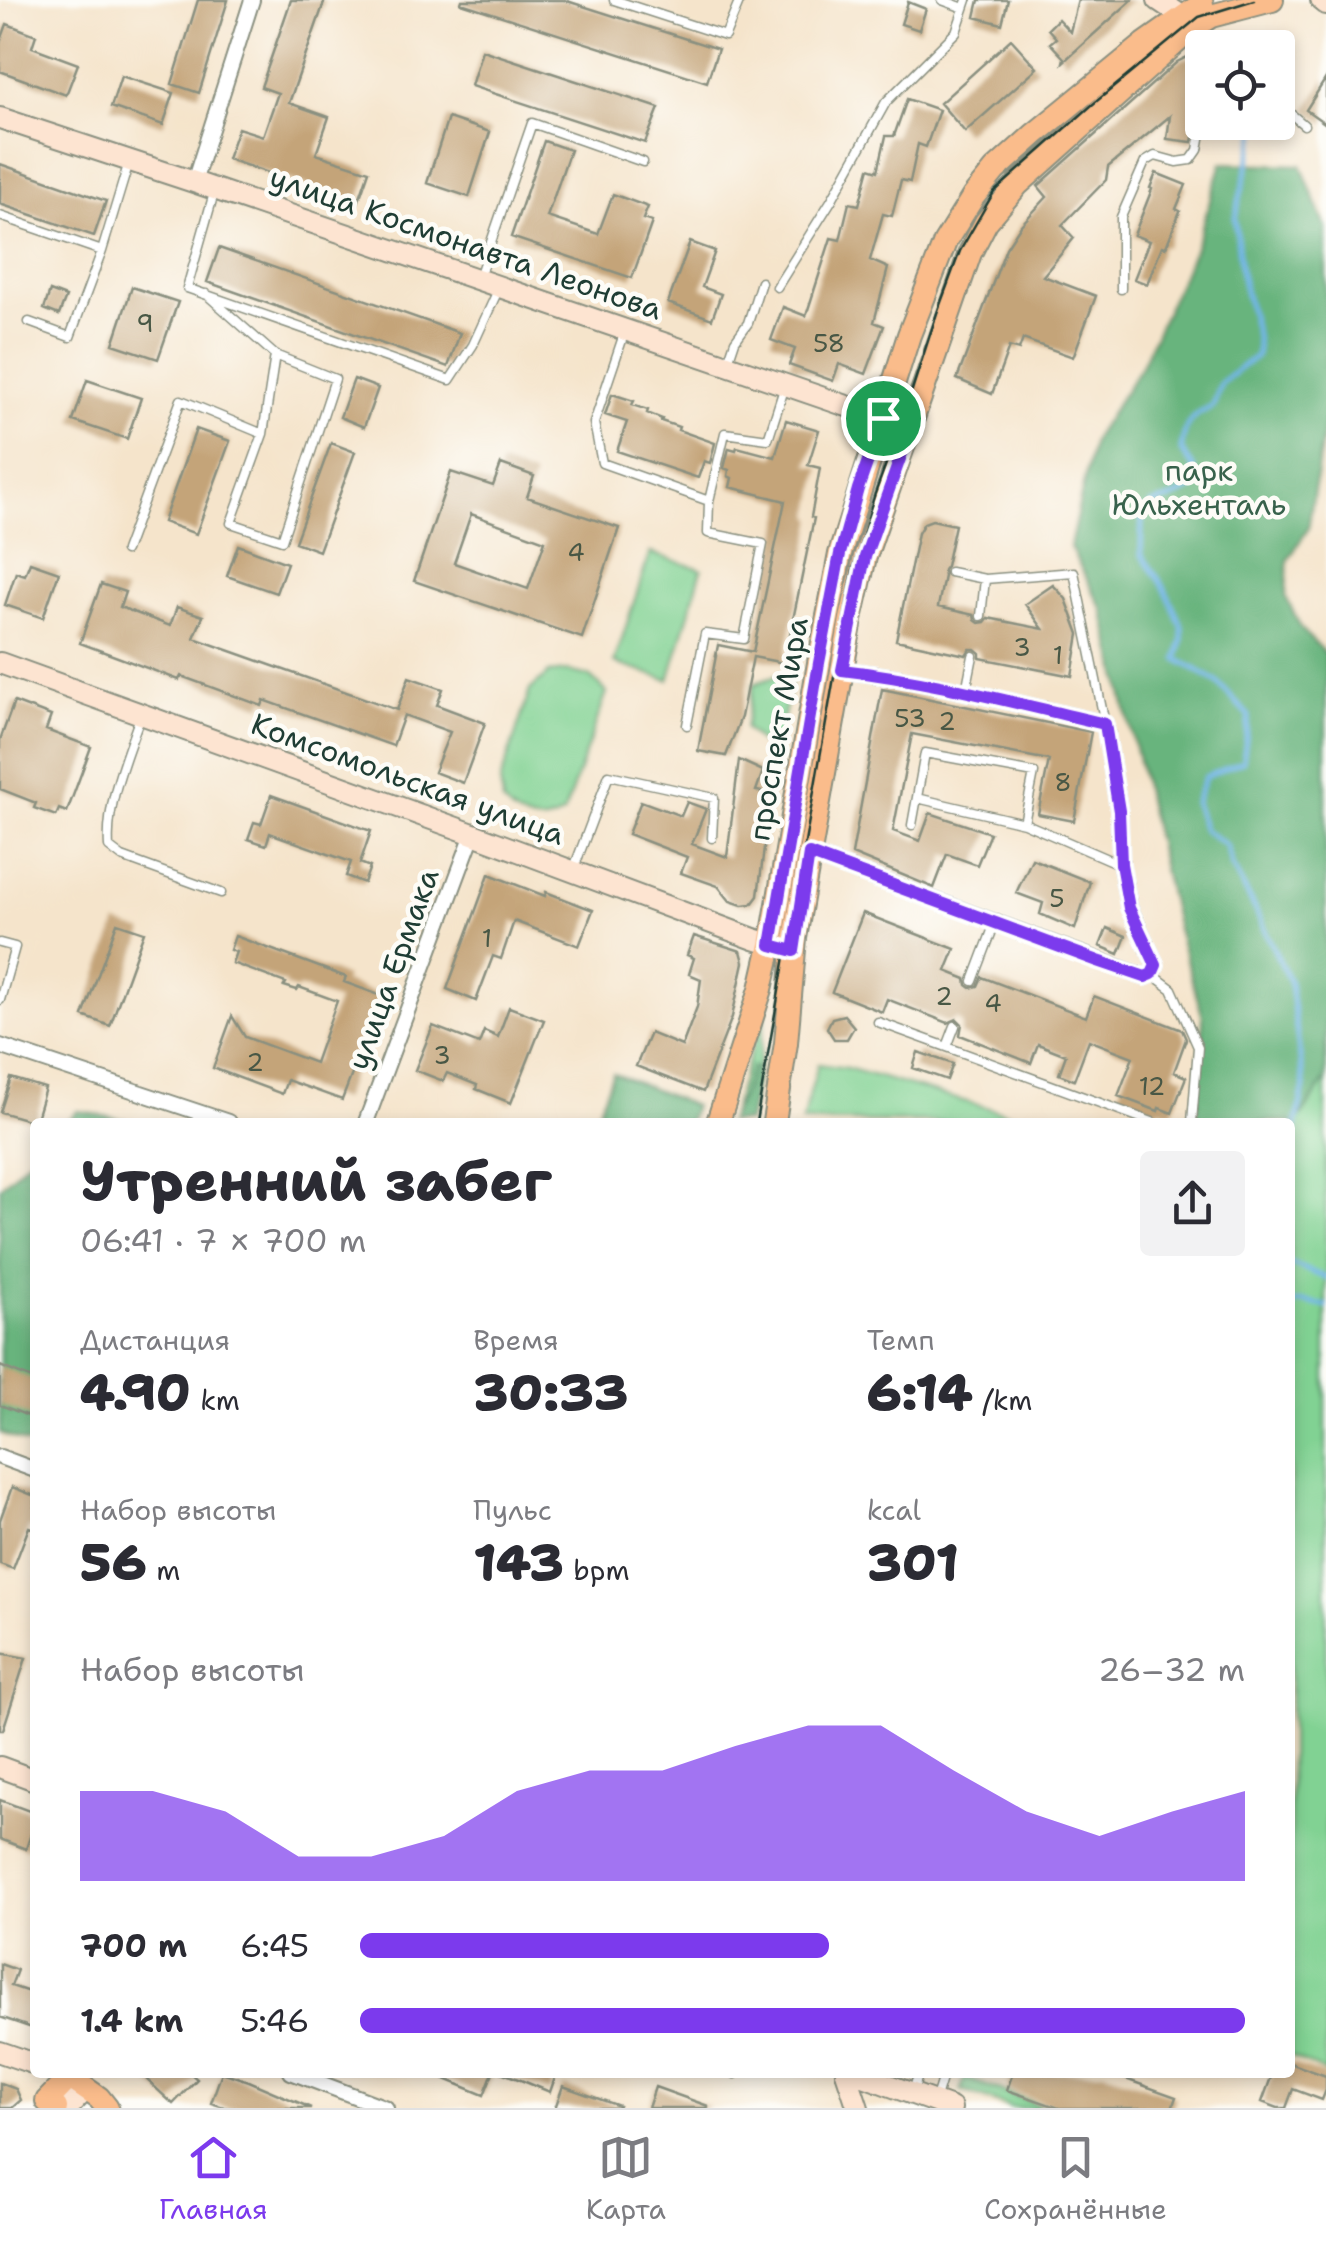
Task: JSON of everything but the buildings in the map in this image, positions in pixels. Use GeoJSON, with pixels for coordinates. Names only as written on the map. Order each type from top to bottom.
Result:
{"type":"FeatureCollection","features":[{"type":"Feature","properties":{"kind":"main road"},"geometry":{"type":"LineString","coordinates":[[1158,0],[1201,13]]}},
{"type":"Feature","properties":{"kind":"main road","name":"проспект Мира"},"geometry":{"type":"LineString","coordinates":[[775,1118],[786,1043],[783,948],[819,663],[840,554],[858,489],[945,242],[972,197],[1035,134],[1201,13],[1272,0]]}},
{"type":"Feature","properties":{"kind":"main road","name":"проспект Мира"},"geometry":{"type":"LineString","coordinates":[[719,1118],[762,989],[783,948],[809,854],[865,557],[970,253],[986,222],[1040,161],[1201,13]]}},
{"type":"Feature","properties":{"kind":"main road","name":"улица Космонавта Леонова"},"geometry":{"type":"LineString","coordinates":[[0,118],[911,428]]}},
{"type":"Feature","properties":{"kind":"main road","name":"Комсомольская улица"},"geometry":{"type":"LineString","coordinates":[[0,663],[783,948]]}},
{"type":"Feature","properties":{"kind":"main road"},"geometry":{"type":"LineString","coordinates":[[0,1768],[30,1778]]}},
{"type":"Feature","properties":{"kind":"main road"},"geometry":{"type":"LineString","coordinates":[[0,2052],[30,2062]]}},
{"type":"Feature","properties":{"kind":"main road"},"geometry":{"type":"LineString","coordinates":[[53,2106],[76,2078]]}},
{"type":"Feature","properties":{"kind":"main road"},"geometry":{"type":"LineString","coordinates":[[78,2078],[107,2108]]}},
{"type":"Feature","properties":{"kind":"main road"},"geometry":{"type":"LineString","coordinates":[[850,2078],[858,2108]]}},
{"type":"Feature","properties":{"kind":"main road"},"geometry":{"type":"LineString","coordinates":[[866,2078],[943,2105]]}},
{"type":"Feature","properties":{"kind":"street"},"geometry":{"type":"LineString","coordinates":[[194,182],[252,0]]}},
{"type":"Feature","properties":{"kind":"street"},"geometry":{"type":"LineString","coordinates":[[809,854],[1145,977],[1152,974],[1156,965],[1129,908],[1105,724],[965,692],[842,670]]}},
{"type":"Feature","properties":{"kind":"street","name":"улица Ермака"},"geometry":{"type":"LineString","coordinates":[[367,1118],[472,834]]}},
{"type":"Feature","properties":{"kind":"street"},"geometry":{"type":"LineString","coordinates":[[0,1046],[216,1118]]}},
{"type":"Feature","properties":{"kind":"street"},"geometry":{"type":"LineString","coordinates":[[0,1457],[30,1468]]}},
{"type":"Feature","properties":{"kind":"street"},"geometry":{"type":"LineString","coordinates":[[307,2078],[386,2108]]}},
{"type":"Feature","properties":{"kind":"lane"},"geometry":{"type":"LineString","coordinates":[[614,0],[726,36],[740,0]]}},
{"type":"Feature","properties":{"kind":"lane"},"geometry":{"type":"LineString","coordinates":[[777,287],[832,201],[886,102],[956,32],[966,4],[942,0]]}},
{"type":"Feature","properties":{"kind":"lane"},"geometry":{"type":"LineString","coordinates":[[1295,117],[1304,125]]}},
{"type":"Feature","properties":{"kind":"lane"},"geometry":{"type":"LineString","coordinates":[[478,279],[532,123],[643,162]]}},
{"type":"Feature","properties":{"kind":"lane"},"geometry":{"type":"LineString","coordinates":[[1121,290],[1120,217],[1145,162],[1155,156],[1177,162],[1191,160],[1200,140]]}},
{"type":"Feature","properties":{"kind":"lane"},"geometry":{"type":"LineString","coordinates":[[29,322],[70,337],[102,251],[129,160]]}},
{"type":"Feature","properties":{"kind":"lane"},"geometry":{"type":"LineString","coordinates":[[216,189],[187,288],[450,380],[472,345],[499,286]]}},
{"type":"Feature","properties":{"kind":"lane"},"geometry":{"type":"LineString","coordinates":[[0,216],[102,251]]}},
{"type":"Feature","properties":{"kind":"lane"},"geometry":{"type":"LineString","coordinates":[[727,365],[735,341],[748,323],[761,282]]}},
{"type":"Feature","properties":{"kind":"lane"},"geometry":{"type":"LineString","coordinates":[[206,294],[275,355],[335,378],[282,540],[232,522],[262,434],[275,355]]}},
{"type":"Feature","properties":{"kind":"lane"},"geometry":{"type":"LineString","coordinates":[[626,330],[594,423],[602,463],[710,500]]}},
{"type":"Feature","properties":{"kind":"lane"},"geometry":{"type":"LineString","coordinates":[[686,725],[705,634],[744,639],[763,544],[708,533],[710,500],[725,433],[768,439],[786,385]]}},
{"type":"Feature","properties":{"kind":"lane"},"geometry":{"type":"LineString","coordinates":[[125,551],[181,400],[262,434]]}},
{"type":"Feature","properties":{"kind":"lane"},"geometry":{"type":"LineString","coordinates":[[950,572],[985,580],[1074,572],[1105,724]]}},
{"type":"Feature","properties":{"kind":"lane"},"geometry":{"type":"LineString","coordinates":[[980,616],[985,580]]}},
{"type":"Feature","properties":{"kind":"lane"},"geometry":{"type":"LineString","coordinates":[[965,692],[973,656]]}},
{"type":"Feature","properties":{"kind":"lane"},"geometry":{"type":"LineString","coordinates":[[142,713],[111,811],[109,847],[122,857],[221,893]]}},
{"type":"Feature","properties":{"kind":"lane"},"geometry":{"type":"LineString","coordinates":[[912,825],[925,752],[1034,773],[1024,823]]}},
{"type":"Feature","properties":{"kind":"lane"},"geometry":{"type":"LineString","coordinates":[[572,872],[608,775],[714,798],[712,838]]}},
{"type":"Feature","properties":{"kind":"lane"},"geometry":{"type":"LineString","coordinates":[[917,798],[1024,823],[1121,864]]}},
{"type":"Feature","properties":{"kind":"lane"},"geometry":{"type":"LineString","coordinates":[[973,981],[995,923]]}},
{"type":"Feature","properties":{"kind":"lane"},"geometry":{"type":"LineString","coordinates":[[0,943],[15,947],[0,1000]]}},
{"type":"Feature","properties":{"kind":"lane"},"geometry":{"type":"LineString","coordinates":[[1152,974],[1172,989],[1198,1047],[1192,1118]]}},
{"type":"Feature","properties":{"kind":"lane"},"geometry":{"type":"LineString","coordinates":[[878,1022],[1141,1118]]}},
{"type":"Feature","properties":{"kind":"lane"},"geometry":{"type":"LineString","coordinates":[[947,1047],[955,1026]]}},
{"type":"Feature","properties":{"kind":"lane"},"geometry":{"type":"LineString","coordinates":[[912,2094],[917,2078]]}},
{"type":"Feature","properties":{"kind":"lane"},"geometry":{"type":"LineString","coordinates":[[943,2105],[944,2078]]}},
{"type":"Feature","properties":{"kind":"green space","name":"парк Юльхенталь"},"geometry":{"type":"Polygon","coordinates":[[[1222,163],[1301,165],[1326,228],[1326,415],[1308,529],[1288,560],[1286,597],[1301,628],[1326,655],[1326,1079],[1295,1125],[1295,1118],[1197,1118],[1203,1018],[1177,929],[1103,610],[1070,547],[1093,440],[1140,368],[1195,248],[1222,163]]]}},
{"type":"Feature","properties":{"kind":"green space"},"geometry":{"type":"Polygon","coordinates":[[[650,553],[702,569],[669,680],[614,663],[650,553]]]}},
{"type":"Feature","properties":{"kind":"green space"},"geometry":{"type":"Polygon","coordinates":[[[793,670],[776,757],[745,728],[754,684],[793,670]]]}},
{"type":"Feature","properties":{"kind":"green space"},"geometry":{"type":"Polygon","coordinates":[[[568,671],[589,676],[607,692],[564,813],[532,821],[503,803],[500,782],[530,690],[549,673],[568,671]]]}},
{"type":"Feature","properties":{"kind":"green space"},"geometry":{"type":"Polygon","coordinates":[[[767,1001],[758,1069],[752,1068],[731,1115],[767,1001]]]}},
{"type":"Feature","properties":{"kind":"green space"},"geometry":{"type":"Polygon","coordinates":[[[818,1064],[847,1068],[1024,1118],[803,1118],[818,1064]]]}},
{"type":"Feature","properties":{"kind":"green space"},"geometry":{"type":"Polygon","coordinates":[[[752,1067],[758,1069],[749,1118],[730,1118],[752,1067]]]}},
{"type":"Feature","properties":{"kind":"green space"},"geometry":{"type":"Polygon","coordinates":[[[613,1073],[694,1106],[690,1118],[596,1118],[613,1073]]]}},
{"type":"Feature","properties":{"kind":"green space"},"geometry":{"type":"Polygon","coordinates":[[[1326,1079],[1326,2073],[1295,2058],[1295,1125],[1326,1079]]]}},
{"type":"Feature","properties":{"kind":"green space"},"geometry":{"type":"Polygon","coordinates":[[[78,1111],[114,1118],[70,1118],[78,1111]]]}},
{"type":"Feature","properties":{"kind":"green space"},"geometry":{"type":"Polygon","coordinates":[[[30,1158],[30,1445],[0,1433],[0,1187],[30,1158]]]}},
{"type":"Feature","properties":{"kind":"green space"},"geometry":{"type":"Polygon","coordinates":[[[965,2078],[1040,2105],[1011,2108],[961,2090],[965,2078]]]}},
{"type":"Feature","properties":{"kind":"waterway"},"geometry":{"type":"LineString","coordinates":[[1254,140],[1235,218],[1257,355],[1221,383],[1213,406],[1190,422],[1181,450],[1194,468],[1192,488],[1152,504],[1142,516],[1141,554],[1164,587],[1182,627],[1177,659],[1216,681],[1249,716],[1243,761],[1205,777],[1195,803],[1204,830],[1226,845],[1232,866],[1290,983],[1304,1086],[1295,1130]]}},
{"type":"Feature","properties":{"kind":"waterway"},"geometry":{"type":"LineString","coordinates":[[1295,1265],[1326,1278]]}},
{"type":"Feature","properties":{"kind":"waterway"},"geometry":{"type":"LineString","coordinates":[[1295,1303],[1326,1306]]}},
{"type":"Feature","properties":{"kind":"tram line"},"geometry":{"type":"LineString","coordinates":[[757,1118],[853,569],[875,494],[960,251],[994,192],[1092,105],[1199,17],[1254,0]]}},
{"type":"Feature","properties":{"kind":"route"},"geometry":{"type":"LineString","coordinates":[[883,418],[911,428],[865,557],[842,670],[965,692],[1105,724],[1129,908],[1156,965],[1152,974],[1145,977],[1098,961],[809,854],[794,951],[771,945],[840,554],[883,418]]}}]}
